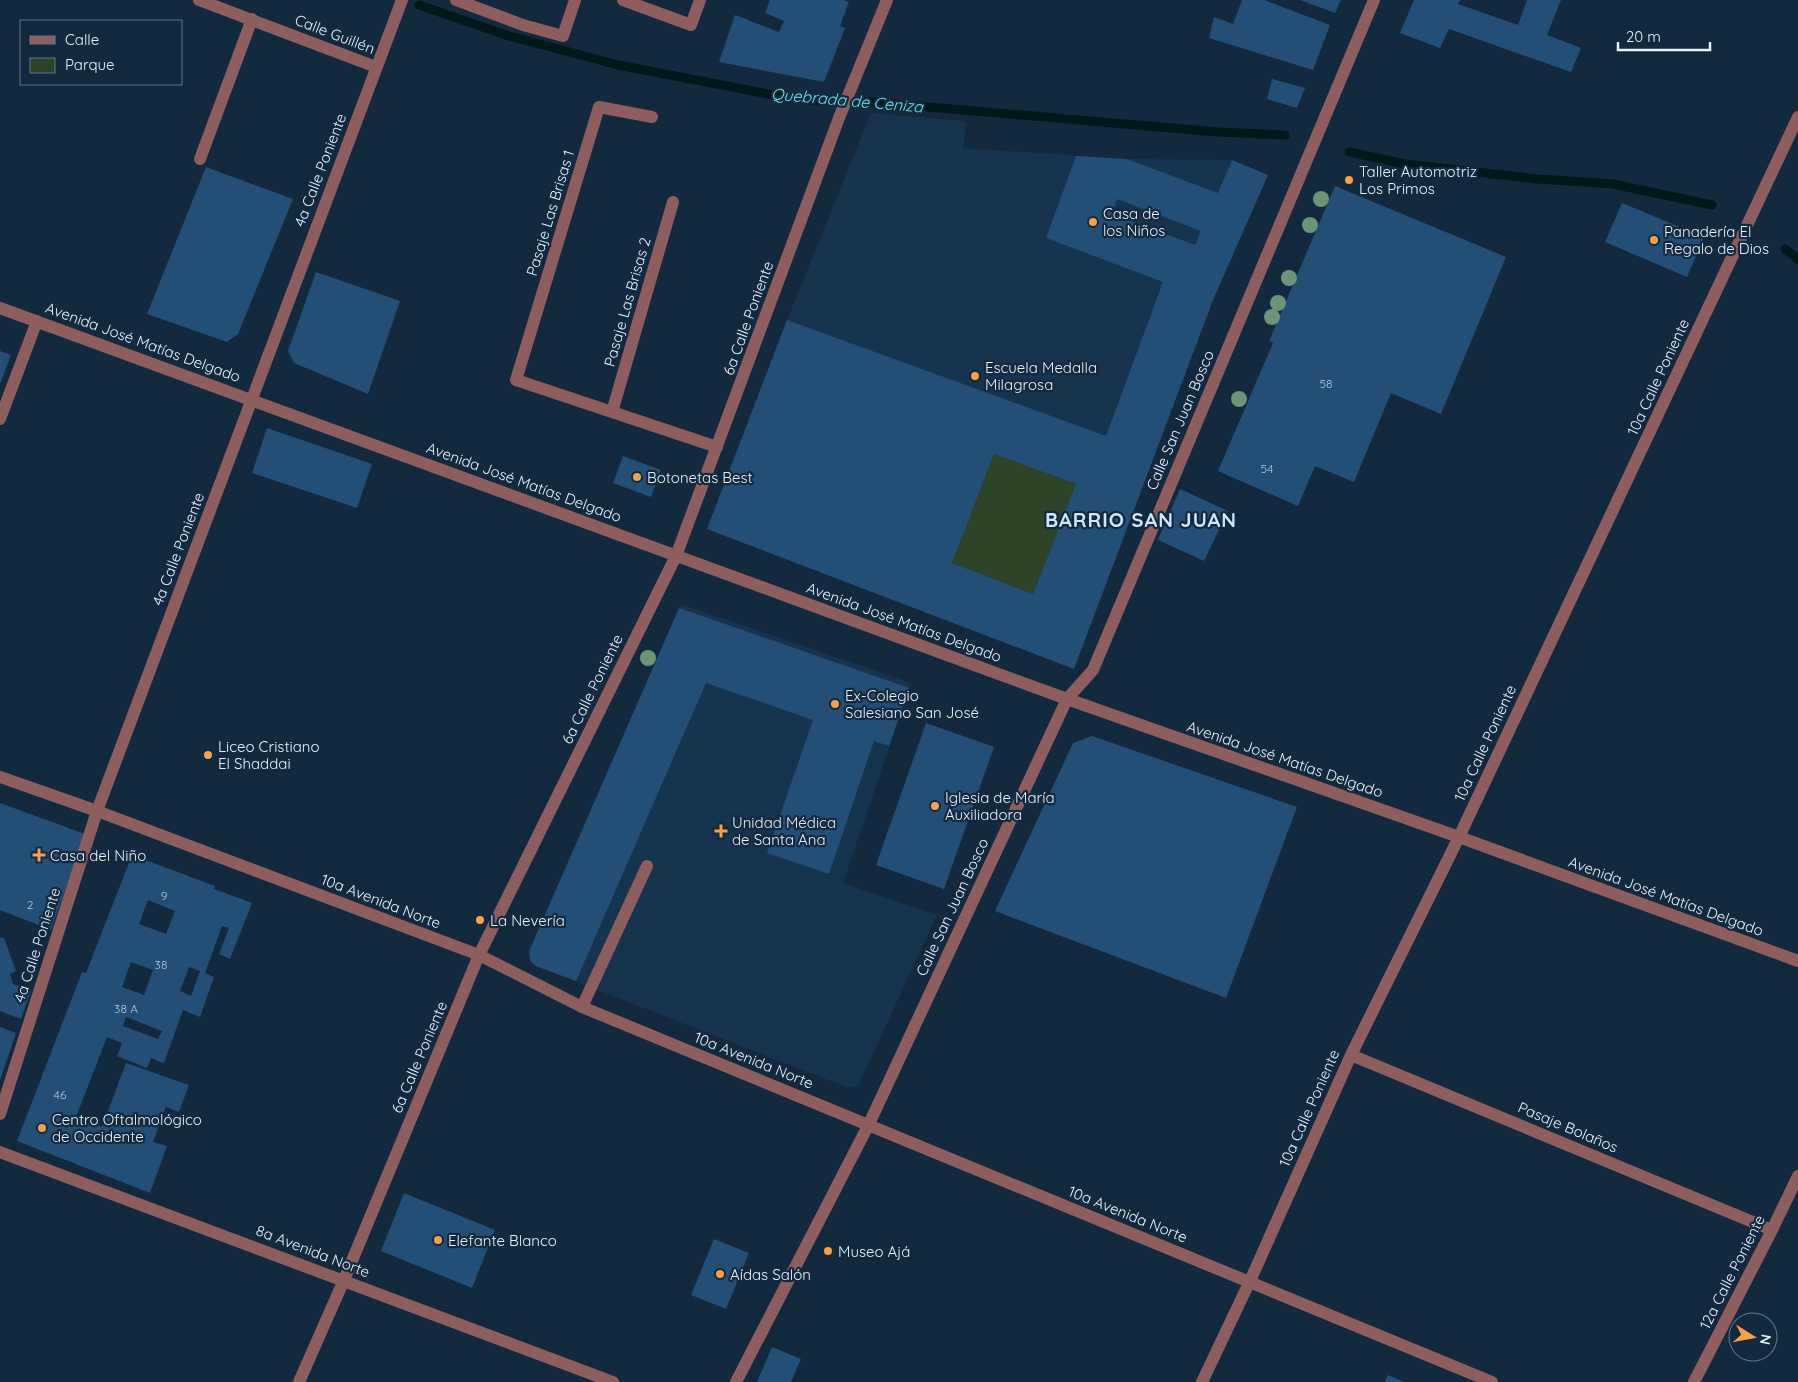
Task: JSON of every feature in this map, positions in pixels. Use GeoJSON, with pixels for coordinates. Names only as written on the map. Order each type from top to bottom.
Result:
{"type":"FeatureCollection","features":[{"type":"Feature","properties":{"kind":"street","name":"Calle Guillén"},"geometry":{"type":"LineString","coordinates":[[199,0],[376,67]]}},
{"type":"Feature","properties":{"kind":"street","name":"4a Calle Poniente"},"geometry":{"type":"LineString","coordinates":[[0,1114],[97,811],[402,0]]}},
{"type":"Feature","properties":{"kind":"street"},"geometry":{"type":"LineString","coordinates":[[456,0],[523,25],[563,36],[576,0]]}},
{"type":"Feature","properties":{"kind":"street"},"geometry":{"type":"LineString","coordinates":[[623,0],[690,25],[700,0]]}},
{"type":"Feature","properties":{"kind":"street","name":"6a Calle Poniente"},"geometry":{"type":"LineString","coordinates":[[299,1382],[344,1280],[479,955],[676,556],[839,118],[887,0]]}},
{"type":"Feature","properties":{"kind":"street","name":"Calle San Juan Bosco"},"geometry":{"type":"LineString","coordinates":[[736,1382],[868,1124],[1066,699],[1093,670],[1374,0]]}},
{"type":"Feature","properties":{"kind":"street"},"geometry":{"type":"LineString","coordinates":[[200,159],[252,20]]}},
{"type":"Feature","properties":{"kind":"street","name":"Pasaje Las Brisas 1"},"geometry":{"type":"LineString","coordinates":[[612,412],[516,380],[600,107],[652,117]]}},
{"type":"Feature","properties":{"kind":"street","name":"10a Calle Poniente"},"geometry":{"type":"LineString","coordinates":[[1202,1382],[1250,1281],[1350,1055],[1458,837],[1798,118]]}},
{"type":"Feature","properties":{"kind":"street","name":"Pasaje Las Brisas 2"},"geometry":{"type":"LineString","coordinates":[[612,412],[673,202]]}},
{"type":"Feature","properties":{"kind":"street","name":"Avenida José Matías Delgado"},"geometry":{"type":"LineString","coordinates":[[0,308],[1066,699],[1458,837],[1798,961]]}},
{"type":"Feature","properties":{"kind":"street"},"geometry":{"type":"LineString","coordinates":[[0,420],[37,321]]}},
{"type":"Feature","properties":{"kind":"street"},"geometry":{"type":"LineString","coordinates":[[612,412],[717,447]]}},
{"type":"Feature","properties":{"kind":"street","name":"10a Avenida Norte"},"geometry":{"type":"LineString","coordinates":[[0,777],[97,811],[479,955],[582,1007],[1492,1382]]}},
{"type":"Feature","properties":{"kind":"street"},"geometry":{"type":"LineString","coordinates":[[582,1007],[646,866]]}},
{"type":"Feature","properties":{"kind":"street","name":"Pasaje Bolaños"},"geometry":{"type":"LineString","coordinates":[[1350,1055],[1772,1230]]}},
{"type":"Feature","properties":{"kind":"street","name":"8a Avenida Norte"},"geometry":{"type":"LineString","coordinates":[[0,1152],[613,1382]]}},
{"type":"Feature","properties":{"kind":"street","name":"12a Calle Poniente"},"geometry":{"type":"LineString","coordinates":[[1694,1382],[1798,1176]]}},
{"type":"Feature","properties":{"kind":"shaded area","name":"Escuela Medalla Milagrosa"},"geometry":{"type":"Polygon","coordinates":[[[871,113],[966,121],[963,148],[1127,159],[1232,160],[1268,175],[1213,300],[1074,669],[707,529],[787,320],[871,113]]]}},
{"type":"Feature","properties":{"kind":"shaded area","name":"Unidad Médica de Santa Ana"},"geometry":{"type":"Polygon","coordinates":[[[681,604],[911,683],[843,883],[937,915],[859,1084],[853,1087],[846,1087],[536,966],[529,958],[530,947],[681,604]]]}},
{"type":"Feature","properties":{"kind":"green space"},"geometry":{"type":"Polygon","coordinates":[[[994,454],[1076,484],[1033,594],[952,563],[994,454]]]}},
{"type":"Feature","properties":{"kind":"building"},"geometry":{"type":"Polygon","coordinates":[[[770,0],[844,0],[849,2],[840,26],[845,28],[824,82],[719,62],[735,15],[779,32],[784,21],[765,13],[770,0]]]}},
{"type":"Feature","properties":{"kind":"building"},"geometry":{"type":"Polygon","coordinates":[[[1242,0],[1264,0],[1330,25],[1313,70],[1209,38],[1214,17],[1233,24],[1242,0]]]}},
{"type":"Feature","properties":{"kind":"building"},"geometry":{"type":"Polygon","coordinates":[[[1300,0],[1341,0],[1335,13],[1300,0]]]}},
{"type":"Feature","properties":{"kind":"building"},"geometry":{"type":"Polygon","coordinates":[[[1414,0],[1460,0],[1458,4],[1518,25],[1527,0],[1561,0],[1547,35],[1581,48],[1571,72],[1449,29],[1440,48],[1400,33],[1414,0]]]}},
{"type":"Feature","properties":{"kind":"building"},"geometry":{"type":"Polygon","coordinates":[[[1272,79],[1305,88],[1297,108],[1267,99],[1272,79]]]}},
{"type":"Feature","properties":{"kind":"building"},"geometry":{"type":"Polygon","coordinates":[[[1076,156],[1127,159],[1218,193],[1232,160],[1268,175],[1213,300],[1074,669],[707,529],[787,320],[1106,436],[1163,282],[1046,238],[1076,156]],[[1117,199],[1112,214],[1195,245],[1201,231],[1117,199]],[[994,454],[952,563],[1033,594],[1076,484],[994,454]]]}},
{"type":"Feature","properties":{"kind":"building"},"geometry":{"type":"Polygon","coordinates":[[[206,167],[293,199],[238,334],[227,342],[147,314],[206,167]]]}},
{"type":"Feature","properties":{"kind":"building"},"geometry":{"type":"Polygon","coordinates":[[[1335,186],[1506,257],[1441,414],[1391,393],[1354,482],[1315,466],[1298,506],[1218,471],[1273,343],[1269,341],[1335,186]]]}},
{"type":"Feature","properties":{"kind":"building","name":"Panadería El Regalo de Dios"},"geometry":{"type":"Polygon","coordinates":[[[1622,203],[1704,237],[1687,277],[1605,242],[1622,203]]]}},
{"type":"Feature","properties":{"kind":"building"},"geometry":{"type":"Polygon","coordinates":[[[316,272],[400,301],[368,394],[294,363],[288,351],[316,272]]]}},
{"type":"Feature","properties":{"kind":"building"},"geometry":{"type":"Polygon","coordinates":[[[0,351],[11,355],[0,384],[0,351]]]}},
{"type":"Feature","properties":{"kind":"building"},"geometry":{"type":"Polygon","coordinates":[[[267,428],[372,464],[357,508],[252,473],[267,428]]]}},
{"type":"Feature","properties":{"kind":"building","name":"Botonetas Best"},"geometry":{"type":"Polygon","coordinates":[[[623,456],[661,470],[651,497],[613,483],[623,456]]]}},
{"type":"Feature","properties":{"kind":"building"},"geometry":{"type":"Polygon","coordinates":[[[1180,489],[1228,511],[1204,561],[1158,540],[1180,489]]]}},
{"type":"Feature","properties":{"kind":"building"},"geometry":{"type":"Polygon","coordinates":[[[679,608],[909,688],[889,746],[874,741],[829,874],[767,853],[813,720],[706,683],[576,981],[536,966],[531,962],[529,952],[679,608]]]}},
{"type":"Feature","properties":{"kind":"building","name":"Iglesia de María Auxiliadora"},"geometry":{"type":"Polygon","coordinates":[[[926,723],[994,747],[944,889],[876,865],[926,723]]]}},
{"type":"Feature","properties":{"kind":"building"},"geometry":{"type":"Polygon","coordinates":[[[1092,736],[1297,807],[1226,998],[995,911],[1073,743],[1092,736]]]}},
{"type":"Feature","properties":{"kind":"building","name":"Casa del Niño"},"geometry":{"type":"Polygon","coordinates":[[[0,803],[85,834],[51,930],[0,910],[0,803]]]}},
{"type":"Feature","properties":{"kind":"building"},"geometry":{"type":"Polygon","coordinates":[[[132,855],[215,886],[214,889],[252,903],[230,959],[219,954],[229,928],[222,926],[205,973],[214,977],[200,1017],[183,1010],[164,1063],[151,1058],[147,1068],[117,1056],[122,1043],[107,1037],[76,1117],[102,1127],[126,1063],[189,1085],[179,1112],[166,1107],[153,1142],[167,1146],[150,1193],[17,1141],[82,972],[86,973],[132,855]],[[148,900],[139,924],[166,934],[175,911],[148,900]],[[131,962],[122,987],[144,995],[153,970],[131,962]],[[189,967],[180,991],[191,996],[200,971],[189,967]],[[126,1017],[123,1026],[158,1039],[162,1031],[126,1017]]]}},
{"type":"Feature","properties":{"kind":"building"},"geometry":{"type":"Polygon","coordinates":[[[0,938],[4,938],[16,971],[10,974],[13,984],[31,991],[21,1019],[0,1011],[0,938]]]}},
{"type":"Feature","properties":{"kind":"building"},"geometry":{"type":"Polygon","coordinates":[[[0,1027],[16,1033],[0,1080],[0,1027]]]}},
{"type":"Feature","properties":{"kind":"building","name":"Elefante Blanco"},"geometry":{"type":"Polygon","coordinates":[[[404,1193],[495,1230],[472,1288],[381,1251],[404,1193]]]}},
{"type":"Feature","properties":{"kind":"building","name":"Aídas Salón"},"geometry":{"type":"Polygon","coordinates":[[[714,1239],[749,1253],[726,1309],[691,1295],[714,1239]]]}},
{"type":"Feature","properties":{"kind":"building"},"geometry":{"type":"Polygon","coordinates":[[[772,1347],[801,1359],[791,1382],[757,1382],[772,1347]]]}},
{"type":"Feature","properties":{"kind":"building"},"geometry":{"type":"Polygon","coordinates":[[[1388,1375],[1404,1382],[1385,1382],[1388,1375]]]}},
{"type":"Feature","properties":{"kind":"waterway","name":"Quebrada de Ceniza"},"geometry":{"type":"LineString","coordinates":[[419,5],[506,35],[618,65],[779,96],[821,101],[871,102],[1217,132],[1285,135]]}},
{"type":"Feature","properties":{"kind":"waterway","name":"Quebrada de Ceniza"},"geometry":{"type":"LineString","coordinates":[[1349,152],[1405,164],[1538,179],[1613,184],[1712,205]]}},
{"type":"Feature","properties":{"kind":"waterway","name":"Quebrada de Ceniza"},"geometry":{"type":"LineString","coordinates":[[1785,249],[1798,259]]}},
{"type":"Feature","properties":{"kind":"place","name":"Taller Automotriz Los Primos"},"geometry":{"type":"Point","coordinates":[1349,180]}},
{"type":"Feature","properties":{"kind":"place","name":"Casa de los Niños"},"geometry":{"type":"Point","coordinates":[1093,222]}},
{"type":"Feature","properties":{"kind":"place","name":"Panadería El Regalo de Dios"},"geometry":{"type":"Point","coordinates":[1654,240]}},
{"type":"Feature","properties":{"kind":"place","name":"Escuela Medalla Milagrosa"},"geometry":{"type":"Point","coordinates":[975,376]}},
{"type":"Feature","properties":{"kind":"place","name":"Botonetas Best"},"geometry":{"type":"Point","coordinates":[637,477]}},
{"type":"Feature","properties":{"kind":"place","name":"Ex-Colegio Salesiano San José"},"geometry":{"type":"Point","coordinates":[835,704]}},
{"type":"Feature","properties":{"kind":"place","name":"Liceo Cristiano El Shaddai"},"geometry":{"type":"Point","coordinates":[208,755]}},
{"type":"Feature","properties":{"kind":"place","name":"Iglesia de María Auxiliadora"},"geometry":{"type":"Point","coordinates":[935,806]}},
{"type":"Feature","properties":{"kind":"place","name":"Unidad Médica de Santa Ana"},"geometry":{"type":"Point","coordinates":[721,831]}},
{"type":"Feature","properties":{"kind":"place","name":"Casa del Niño"},"geometry":{"type":"Point","coordinates":[39,855]}},
{"type":"Feature","properties":{"kind":"place","name":"La Nevería"},"geometry":{"type":"Point","coordinates":[480,920]}},
{"type":"Feature","properties":{"kind":"place","name":"Centro Oftalmológico de Occidente"},"geometry":{"type":"Point","coordinates":[42,1128]}},
{"type":"Feature","properties":{"kind":"place","name":"Elefante Blanco"},"geometry":{"type":"Point","coordinates":[438,1240]}},
{"type":"Feature","properties":{"kind":"place","name":"Museo Ajá"},"geometry":{"type":"Point","coordinates":[828,1251]}},
{"type":"Feature","properties":{"kind":"place","name":"Aídas Salón"},"geometry":{"type":"Point","coordinates":[720,1274]}},
{"type":"Feature","properties":{"kind":"district","name":"BARRIO SAN JUAN"},"geometry":{"type":"Point","coordinates":[1141,519]}}]}
